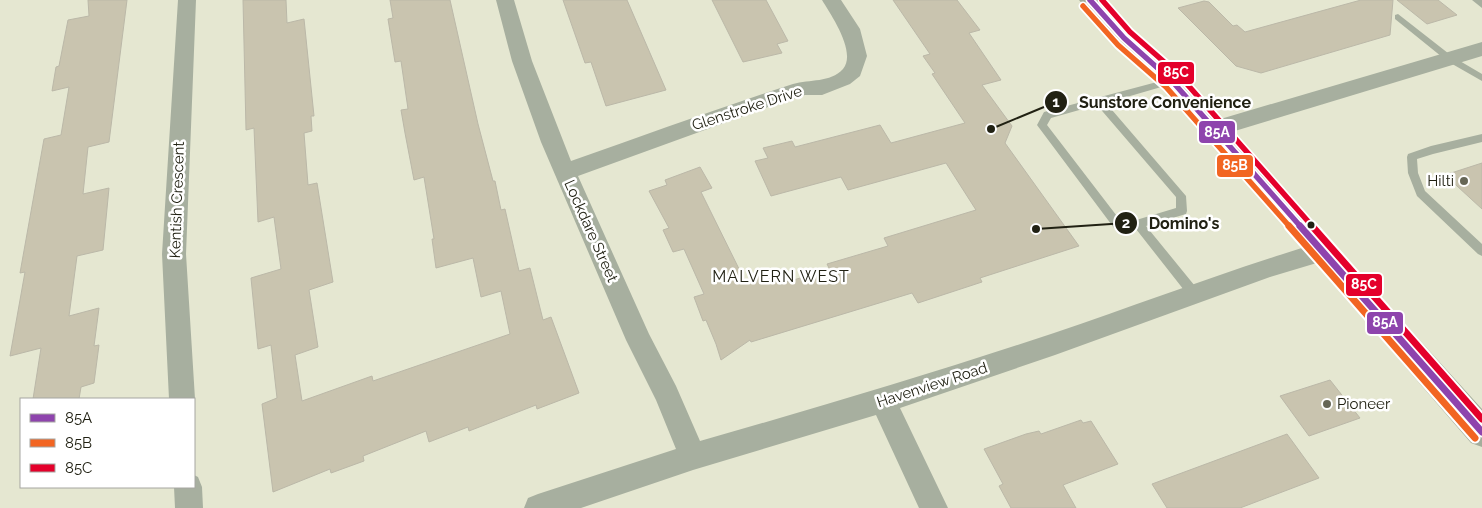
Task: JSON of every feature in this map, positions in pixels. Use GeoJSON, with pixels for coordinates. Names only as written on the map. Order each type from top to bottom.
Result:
{"type":"FeatureCollection","features":[{"type":"Feature","properties":{"kind":"main road"},"geometry":{"type":"LineString","coordinates":[[1090,0],[1124,38],[1172,81],[1482,432]]}},
{"type":"Feature","properties":{"kind":"street","name":"Kentish Crescent"},"geometry":{"type":"LineString","coordinates":[[182,398],[174,254],[187,0]]}},
{"type":"Feature","properties":{"kind":"street","name":"Lockdare Street"},"geometry":{"type":"LineString","coordinates":[[505,0],[522,61],[552,142],[639,340],[667,395],[693,457]]}},
{"type":"Feature","properties":{"kind":"street","name":"Glenstroke Drive"},"geometry":{"type":"LineString","coordinates":[[565,172],[778,96],[804,88],[822,88],[843,79],[853,71],[857,56],[850,29],[830,0]]}},
{"type":"Feature","properties":{"kind":"street"},"geometry":{"type":"LineString","coordinates":[[1215,129],[1482,49]]}},
{"type":"Feature","properties":{"kind":"street","name":"Havenview Road"},"geometry":{"type":"LineString","coordinates":[[538,508],[693,457],[884,401],[1055,344],[1268,268],[1322,252]]}},
{"type":"Feature","properties":{"kind":"street"},"geometry":{"type":"LineString","coordinates":[[884,401],[934,508]]}},
{"type":"Feature","properties":{"kind":"street"},"geometry":{"type":"LineString","coordinates":[[188,488],[189,508]]}},
{"type":"Feature","properties":{"kind":"lane"},"geometry":{"type":"LineString","coordinates":[[1476,0],[1482,5]]}},
{"type":"Feature","properties":{"kind":"lane"},"geometry":{"type":"LineString","coordinates":[[1398,17],[1450,59],[1482,78]]}},
{"type":"Feature","properties":{"kind":"lane"},"geometry":{"type":"LineString","coordinates":[[1100,102],[1181,196],[1182,211],[1121,229],[1042,125],[1048,115],[1172,81]]}},
{"type":"Feature","properties":{"kind":"lane"},"geometry":{"type":"LineString","coordinates":[[1482,138],[1431,150],[1412,157],[1412,173],[1422,193],[1482,250]]}},
{"type":"Feature","properties":{"kind":"lane"},"geometry":{"type":"LineString","coordinates":[[1138,224],[1194,295]]}},
{"type":"Feature","properties":{"kind":"building"},"geometry":{"type":"Polygon","coordinates":[[[88,0],[127,0],[109,142],[88,147],[83,194],[109,188],[103,250],[77,256],[69,316],[99,308],[94,346],[99,345],[94,383],[81,387],[79,398],[33,398],[41,348],[10,356],[25,272],[20,273],[44,139],[61,135],[69,87],[52,91],[68,20],[89,16],[88,0]]]}},
{"type":"Feature","properties":{"kind":"building"},"geometry":{"type":"Polygon","coordinates":[[[243,0],[286,0],[287,23],[304,19],[314,116],[311,116],[312,131],[304,133],[308,185],[317,183],[333,282],[309,290],[318,347],[295,355],[302,401],[372,376],[373,381],[510,334],[501,291],[481,297],[473,258],[436,268],[432,239],[434,239],[424,177],[414,180],[401,110],[408,109],[401,61],[395,62],[388,19],[393,18],[390,0],[450,0],[478,124],[493,181],[495,181],[501,210],[505,209],[519,271],[530,268],[543,320],[551,317],[579,393],[537,409],[536,405],[469,431],[468,427],[429,442],[426,431],[363,456],[364,461],[331,473],[330,469],[273,492],[262,404],[277,398],[271,345],[258,349],[251,278],[281,269],[274,217],[258,222],[254,128],[246,130],[243,0]]]}},
{"type":"Feature","properties":{"kind":"building"},"geometry":{"type":"Polygon","coordinates":[[[563,0],[627,0],[666,90],[606,106],[591,62],[585,63],[563,0]]]}},
{"type":"Feature","properties":{"kind":"building"},"geometry":{"type":"Polygon","coordinates":[[[712,0],[766,0],[788,41],[777,44],[782,53],[743,62],[712,0]]]}},
{"type":"Feature","properties":{"kind":"building"},"geometry":{"type":"Polygon","coordinates":[[[893,0],[957,0],[980,30],[969,33],[1001,80],[982,85],[1012,126],[1005,143],[1079,246],[980,278],[982,282],[918,303],[912,293],[751,342],[750,340],[721,360],[706,320],[703,321],[694,297],[704,294],[684,249],[673,252],[663,230],[669,228],[649,191],[667,185],[665,180],[700,167],[712,188],[701,192],[745,281],[776,271],[782,283],[830,270],[827,264],[888,246],[884,238],[976,210],[946,163],[848,190],[841,177],[771,196],[755,161],[768,158],[763,148],[792,141],[795,147],[880,125],[891,143],[965,123],[932,74],[935,73],[923,56],[930,54],[893,0]]]}},
{"type":"Feature","properties":{"kind":"building"},"geometry":{"type":"Polygon","coordinates":[[[1361,0],[1393,0],[1390,35],[1261,73],[1236,66],[1178,8],[1204,1],[1209,2],[1233,26],[1237,25],[1245,32],[1361,0]]]}},
{"type":"Feature","properties":{"kind":"building"},"geometry":{"type":"Polygon","coordinates":[[[1397,0],[1438,0],[1457,15],[1427,24],[1397,0]]]}},
{"type":"Feature","properties":{"kind":"building"},"geometry":{"type":"Polygon","coordinates":[[[1482,163],[1482,209],[1445,175],[1482,163]]]}},
{"type":"Feature","properties":{"kind":"building"},"geometry":{"type":"Polygon","coordinates":[[[1330,380],[1360,418],[1309,436],[1280,396],[1330,380]]]}},
{"type":"Feature","properties":{"kind":"building"},"geometry":{"type":"Polygon","coordinates":[[[1081,420],[1083,423],[1091,421],[1118,464],[1063,485],[1076,508],[1011,508],[999,486],[1003,484],[984,449],[1026,434],[1039,431],[1041,434],[1081,420]]]}},
{"type":"Feature","properties":{"kind":"building"},"geometry":{"type":"Polygon","coordinates":[[[1287,434],[1319,478],[1240,508],[1167,508],[1152,484],[1287,434]]]}},
{"type":"Feature","properties":{"kind":"transit line","name":"85A"},"geometry":{"type":"LineString","coordinates":[[1090,0],[1124,38],[1172,81],[1482,432]]}},
{"type":"Feature","properties":{"kind":"transit line","name":"85C"},"geometry":{"type":"LineString","coordinates":[[1102,0],[1130,32],[1179,75],[1482,419]]}},
{"type":"Feature","properties":{"kind":"transit line","name":"85B"},"geometry":{"type":"LineString","coordinates":[[1083,6],[1118,45],[1166,87],[1475,438]]}},
{"type":"Feature","properties":{"kind":"place","name":"Sunstore Convenience"},"geometry":{"type":"Point","coordinates":[991,129]}},
{"type":"Feature","properties":{"kind":"place","name":"Hilti"},"geometry":{"type":"Point","coordinates":[1464,181]}},
{"type":"Feature","properties":{"kind":"place","name":"Domino's"},"geometry":{"type":"Point","coordinates":[1036,229]}},
{"type":"Feature","properties":{"kind":"place","name":"Pioneer"},"geometry":{"type":"Point","coordinates":[1327,404]}},
{"type":"Feature","properties":{"kind":"district","name":"MALVERN WEST"},"geometry":{"type":"Point","coordinates":[781,276]}}]}
